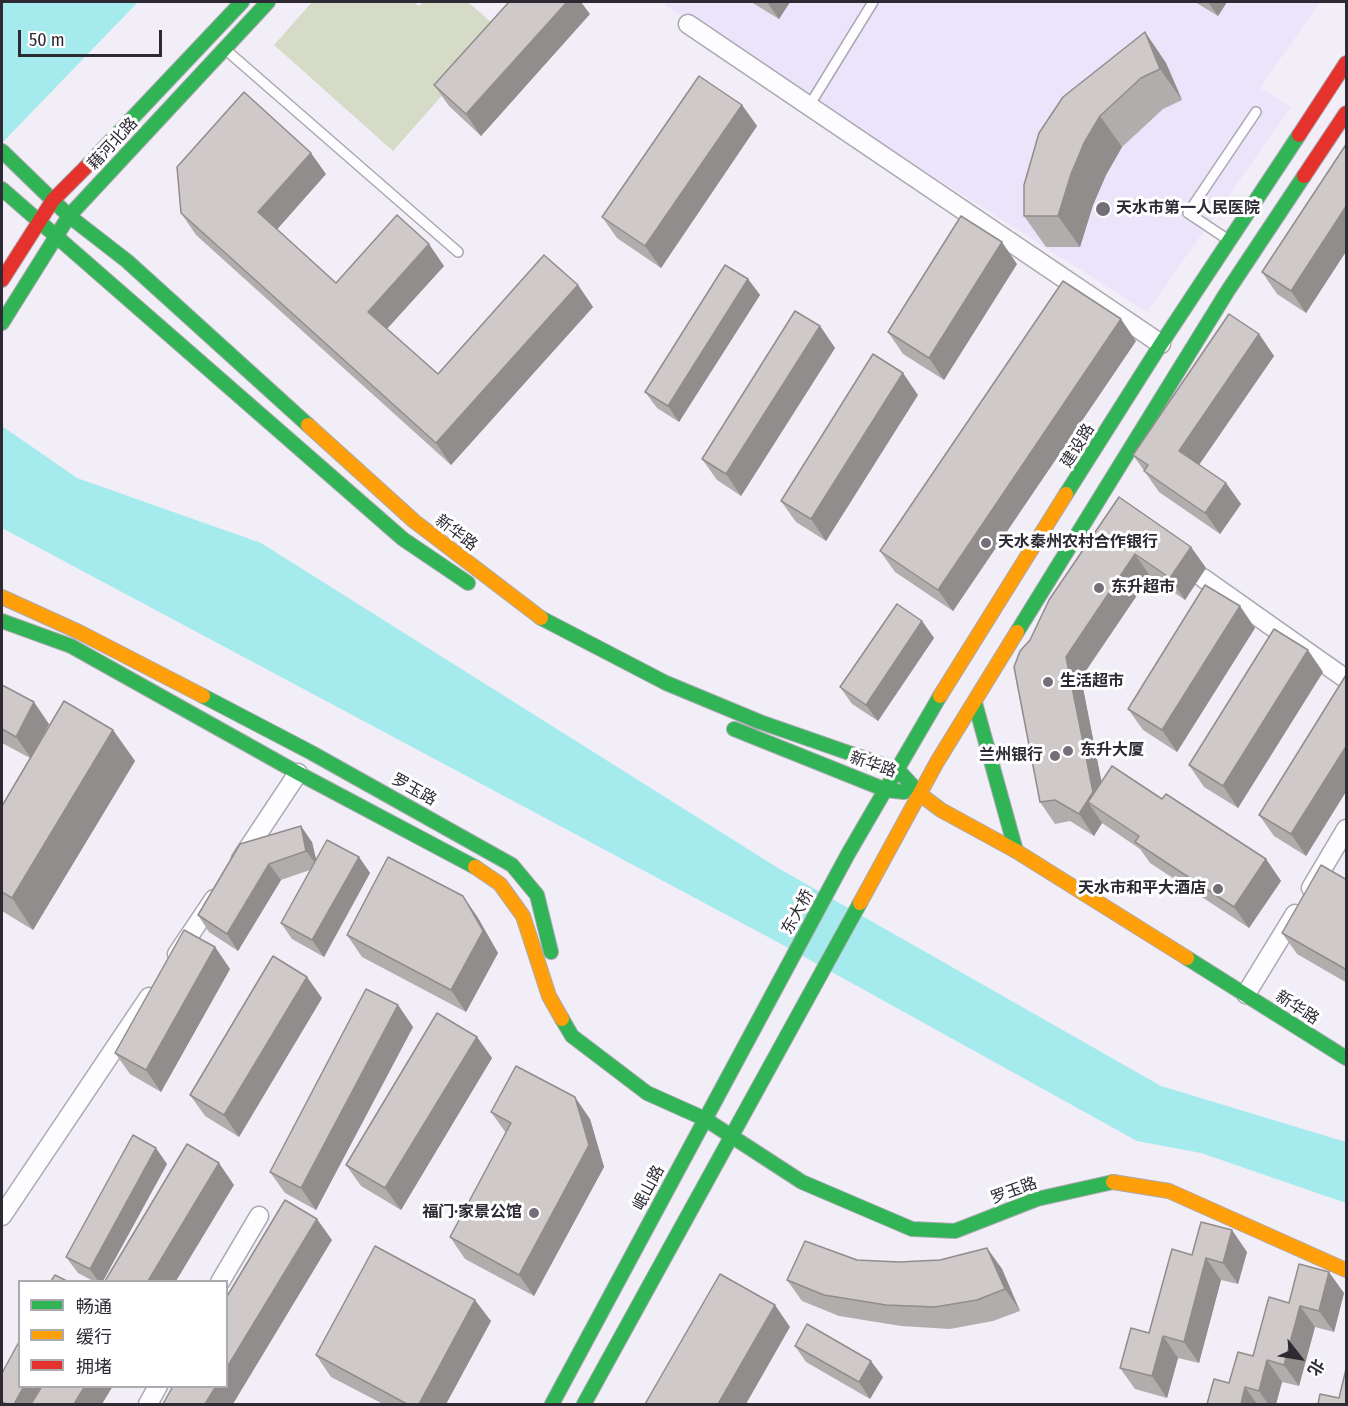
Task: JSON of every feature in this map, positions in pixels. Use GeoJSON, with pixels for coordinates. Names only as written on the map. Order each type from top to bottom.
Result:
{"type":"FeatureCollection","features":[{"type":"Feature","properties":{"kind":"main road","name":"藉河北路"},"geometry":{"type":"LineString","coordinates":[[2,280],[53,200],[115,139],[242,2]]}},
{"type":"Feature","properties":{"kind":"main road","name":"藉河北路"},"geometry":{"type":"LineString","coordinates":[[2,322],[69,216],[268,2]]}},
{"type":"Feature","properties":{"kind":"main road","name":"建设路"},"geometry":{"type":"LineString","coordinates":[[848,854],[948,683],[1161,344],[1347,63]]}},
{"type":"Feature","properties":{"kind":"main road"},"geometry":{"type":"LineString","coordinates":[[584,1404],[878,874],[920,794],[1227,292],[1347,112]]}},
{"type":"Feature","properties":{"kind":"main road","name":"新华路"},"geometry":{"type":"LineString","coordinates":[[7,156],[69,216],[127,261],[414,521],[538,616],[666,683],[760,722],[898,770],[920,794],[970,828],[1016,851],[1347,1058]]}},
{"type":"Feature","properties":{"kind":"main road","name":"新华路"},"geometry":{"type":"LineString","coordinates":[[2,189],[404,539],[529,624],[654,693]]}},
{"type":"Feature","properties":{"kind":"main road","name":"罗玉路"},"geometry":{"type":"LineString","coordinates":[[2,597],[79,632],[312,753],[512,865],[537,895],[555,975],[560,984]]}},
{"type":"Feature","properties":{"kind":"main road","name":"罗玉路"},"geometry":{"type":"LineString","coordinates":[[2,621],[71,646],[298,773],[461,857],[500,884],[523,916],[549,996],[572,1036],[647,1093],[705,1119],[802,1182],[912,1229],[955,1231],[1037,1198],[1110,1182],[1169,1191],[1347,1270]]}},
{"type":"Feature","properties":{"kind":"main road"},"geometry":{"type":"LineString","coordinates":[[975,703],[1016,851]]}},
{"type":"Feature","properties":{"kind":"main road","name":"新华路"},"geometry":{"type":"LineString","coordinates":[[724,725],[886,790],[920,794]]}},
{"type":"Feature","properties":{"kind":"main road","name":"东大桥"},"geometry":{"type":"LineString","coordinates":[[776,986],[848,854]]}},
{"type":"Feature","properties":{"kind":"main road","name":"岷山路"},"geometry":{"type":"LineString","coordinates":[[552,1404],[776,986]]}},
{"type":"Feature","properties":{"kind":"main road","name":"罗玉路"},"geometry":{"type":"LineString","coordinates":[[673,1089],[705,1119]]}},
{"type":"Feature","properties":{"kind":"street"},"geometry":{"type":"LineString","coordinates":[[688,24],[1161,344]]}},
{"type":"Feature","properties":{"kind":"street"},"geometry":{"type":"LineString","coordinates":[[1203,578],[1347,679]]}},
{"type":"Feature","properties":{"kind":"street"},"geometry":{"type":"LineString","coordinates":[[2,1216],[298,773]]}},
{"type":"Feature","properties":{"kind":"street"},"geometry":{"type":"LineString","coordinates":[[1246,994],[1347,829]]}},
{"type":"Feature","properties":{"kind":"street"},"geometry":{"type":"LineString","coordinates":[[221,1280],[259,1216]]}},
{"type":"Feature","properties":{"kind":"street"},"geometry":{"type":"LineString","coordinates":[[148,1404],[157,1388]]}},
{"type":"Feature","properties":{"kind":"lane"},"geometry":{"type":"LineString","coordinates":[[808,106],[873,2]]}},
{"type":"Feature","properties":{"kind":"lane"},"geometry":{"type":"LineString","coordinates":[[225,48],[458,252]]}},
{"type":"Feature","properties":{"kind":"lane"},"geometry":{"type":"LineString","coordinates":[[1229,240],[1188,213],[1256,112]]}},
{"type":"Feature","properties":{"kind":"shaded area","name":"天水市第一人民医院"},"geometry":{"type":"Polygon","coordinates":[[[667,2],[1320,2],[1260,88],[1291,107],[1147,312],[664,5],[667,2]]]}},
{"type":"Feature","properties":{"kind":"green space"},"geometry":{"type":"Polygon","coordinates":[[[312,2],[414,2],[419,6],[424,2],[468,2],[500,30],[393,151],[274,45],[312,2]]]}},
{"type":"Feature","properties":{"kind":"water"},"geometry":{"type":"Polygon","coordinates":[[[2,2],[138,2],[2,143],[2,2]]]}},
{"type":"Feature","properties":{"kind":"water"},"geometry":{"type":"Polygon","coordinates":[[[2,426],[77,478],[261,543],[778,868],[1161,1086],[1346,1142],[1346,1203],[1201,1153],[1137,1141],[783,945],[2,528],[2,426]]]}},
{"type":"Feature","properties":{"kind":"building"},"geometry":{"type":"Polygon","coordinates":[[[509,2],[567,2],[466,114],[434,85],[509,2]]]}},
{"type":"Feature","properties":{"kind":"building"},"geometry":{"type":"Polygon","coordinates":[[[1145,32],[1160,69],[1141,78],[1100,116],[1084,143],[1071,174],[1058,216],[1024,216],[1024,185],[1039,133],[1063,97],[1145,32]]]}},
{"type":"Feature","properties":{"kind":"building"},"geometry":{"type":"Polygon","coordinates":[[[699,76],[742,105],[645,246],[602,217],[699,76]]]}},
{"type":"Feature","properties":{"kind":"building"},"geometry":{"type":"Polygon","coordinates":[[[244,92],[311,153],[258,212],[336,283],[397,215],[429,244],[368,312],[438,374],[544,255],[578,285],[436,443],[181,213],[177,167],[244,92]]]}},
{"type":"Feature","properties":{"kind":"building"},"geometry":{"type":"Polygon","coordinates":[[[1347,143],[1347,205],[1291,291],[1262,272],[1347,143]]]}},
{"type":"Feature","properties":{"kind":"building"},"geometry":{"type":"Polygon","coordinates":[[[961,216],[1002,242],[929,358],[888,332],[961,216]]]}},
{"type":"Feature","properties":{"kind":"building"},"geometry":{"type":"Polygon","coordinates":[[[725,265],[748,279],[668,406],[645,392],[725,265]]]}},
{"type":"Feature","properties":{"kind":"building"},"geometry":{"type":"Polygon","coordinates":[[[1063,281],[1121,319],[938,590],[880,551],[1063,281]]]}},
{"type":"Feature","properties":{"kind":"building"},"geometry":{"type":"Polygon","coordinates":[[[795,311],[820,326],[726,474],[702,459],[795,311]]]}},
{"type":"Feature","properties":{"kind":"building"},"geometry":{"type":"Polygon","coordinates":[[[1229,314],[1259,334],[1179,451],[1226,483],[1205,513],[1144,471],[1148,465],[1133,455],[1229,314]]]}},
{"type":"Feature","properties":{"kind":"building"},"geometry":{"type":"Polygon","coordinates":[[[873,354],[903,373],[811,519],[781,501],[873,354]]]}},
{"type":"Feature","properties":{"kind":"building"},"geometry":{"type":"Polygon","coordinates":[[[1119,497],[1191,547],[1170,578],[1135,554],[1066,657],[1093,792],[1079,814],[1055,800],[1040,802],[1014,667],[1020,651],[1030,640],[1049,600],[1119,497]]]}},
{"type":"Feature","properties":{"kind":"building"},"geometry":{"type":"Polygon","coordinates":[[[1205,585],[1240,606],[1162,730],[1128,709],[1205,585]]]}},
{"type":"Feature","properties":{"kind":"building"},"geometry":{"type":"Polygon","coordinates":[[[897,604],[922,621],[866,705],[840,687],[897,604]]]}},
{"type":"Feature","properties":{"kind":"building"},"geometry":{"type":"Polygon","coordinates":[[[1274,629],[1308,650],[1223,786],[1189,765],[1274,629]]]}},
{"type":"Feature","properties":{"kind":"building"},"geometry":{"type":"Polygon","coordinates":[[[1346,675],[1347,745],[1291,834],[1259,815],[1346,675]]]}},
{"type":"Feature","properties":{"kind":"building"},"geometry":{"type":"Polygon","coordinates":[[[2,685],[34,702],[16,737],[2,729],[2,685]]]}},
{"type":"Feature","properties":{"kind":"building"},"geometry":{"type":"Polygon","coordinates":[[[64,701],[113,730],[12,898],[2,892],[2,806],[64,701]]]}},
{"type":"Feature","properties":{"kind":"building"},"geometry":{"type":"Polygon","coordinates":[[[1112,766],[1162,799],[1166,794],[1266,859],[1234,907],[1135,842],[1139,836],[1088,802],[1112,766]]]}},
{"type":"Feature","properties":{"kind":"building"},"geometry":{"type":"Polygon","coordinates":[[[301,826],[306,851],[269,864],[227,934],[198,915],[240,844],[301,826]]]}},
{"type":"Feature","properties":{"kind":"building"},"geometry":{"type":"Polygon","coordinates":[[[327,840],[359,857],[312,940],[281,923],[327,840]]]}},
{"type":"Feature","properties":{"kind":"building"},"geometry":{"type":"Polygon","coordinates":[[[388,857],[463,896],[483,931],[451,990],[347,935],[388,857]]]}},
{"type":"Feature","properties":{"kind":"building"},"geometry":{"type":"Polygon","coordinates":[[[1321,865],[1347,880],[1347,970],[1282,933],[1321,865]]]}},
{"type":"Feature","properties":{"kind":"building"},"geometry":{"type":"Polygon","coordinates":[[[184,930],[215,947],[146,1070],[115,1053],[184,930]]]}},
{"type":"Feature","properties":{"kind":"building"},"geometry":{"type":"Polygon","coordinates":[[[273,956],[307,977],[224,1115],[190,1095],[273,956]]]}},
{"type":"Feature","properties":{"kind":"building"},"geometry":{"type":"Polygon","coordinates":[[[366,989],[398,1005],[301,1188],[270,1172],[366,989]]]}},
{"type":"Feature","properties":{"kind":"building"},"geometry":{"type":"Polygon","coordinates":[[[437,1013],[477,1037],[385,1188],[346,1165],[437,1013]]]}},
{"type":"Feature","properties":{"kind":"building","name":"福门·家景公馆"},"geometry":{"type":"Polygon","coordinates":[[[516,1066],[575,1097],[589,1145],[519,1275],[450,1237],[511,1123],[491,1112],[516,1066]]]}},
{"type":"Feature","properties":{"kind":"building"},"geometry":{"type":"Polygon","coordinates":[[[133,1135],[156,1148],[90,1269],[66,1257],[133,1135]]]}},
{"type":"Feature","properties":{"kind":"building"},"geometry":{"type":"Polygon","coordinates":[[[187,1144],[219,1163],[149,1280],[106,1280],[187,1144]]]}},
{"type":"Feature","properties":{"kind":"building"},"geometry":{"type":"Polygon","coordinates":[[[285,1200],[317,1219],[228,1366],[228,1295],[285,1200]]]}},
{"type":"Feature","properties":{"kind":"building"},"geometry":{"type":"Polygon","coordinates":[[[1201,1222],[1232,1230],[1223,1263],[1206,1258],[1184,1342],[1163,1336],[1152,1376],[1120,1368],[1131,1328],[1149,1333],[1172,1249],[1192,1255],[1201,1222]]]}},
{"type":"Feature","properties":{"kind":"building"},"geometry":{"type":"Polygon","coordinates":[[[805,1241],[857,1260],[899,1262],[940,1260],[987,1248],[1005,1289],[977,1300],[935,1307],[886,1305],[824,1295],[787,1280],[805,1241]]]}},
{"type":"Feature","properties":{"kind":"building"},"geometry":{"type":"Polygon","coordinates":[[[375,1246],[475,1300],[419,1404],[407,1404],[316,1355],[375,1246]]]}},
{"type":"Feature","properties":{"kind":"building"},"geometry":{"type":"Polygon","coordinates":[[[1299,1264],[1329,1272],[1319,1311],[1300,1306],[1284,1365],[1267,1360],[1259,1391],[1245,1387],[1241,1404],[1207,1404],[1214,1379],[1229,1383],[1238,1352],[1253,1356],[1269,1297],[1289,1303],[1299,1264]]]}},
{"type":"Feature","properties":{"kind":"building"},"geometry":{"type":"Polygon","coordinates":[[[720,1274],[775,1305],[718,1404],[645,1404],[720,1274]]]}},
{"type":"Feature","properties":{"kind":"building"},"geometry":{"type":"Polygon","coordinates":[[[55,1275],[65,1280],[52,1280],[55,1275]]]}},
{"type":"Feature","properties":{"kind":"building"},"geometry":{"type":"Polygon","coordinates":[[[807,1324],[871,1361],[859,1382],[795,1346],[807,1324]]]}},
{"type":"Feature","properties":{"kind":"building"},"geometry":{"type":"Polygon","coordinates":[[[18,1344],[18,1388],[23,1388],[14,1404],[2,1402],[2,1373],[18,1344]]]}},
{"type":"Feature","properties":{"kind":"building"},"geometry":{"type":"Polygon","coordinates":[[[1347,1365],[1347,1404],[1318,1404],[1320,1394],[1339,1398],[1347,1365]]]}},
{"type":"Feature","properties":{"kind":"building"},"geometry":{"type":"Polygon","coordinates":[[[41,1388],[84,1388],[74,1404],[31,1404],[41,1388]]]}},
{"type":"Feature","properties":{"kind":"building"},"geometry":{"type":"Polygon","coordinates":[[[172,1388],[215,1388],[205,1404],[163,1404],[172,1388]]]}},
{"type":"Feature","properties":{"kind":"traffic: fast"},"geometry":{"type":"LineString","coordinates":[[86,167],[242,2]]}},
{"type":"Feature","properties":{"kind":"traffic: fast"},"geometry":{"type":"LineString","coordinates":[[2,323],[69,216],[268,2]]}},
{"type":"Feature","properties":{"kind":"traffic: fast"},"geometry":{"type":"LineString","coordinates":[[1066,494],[1161,344],[1299,135]]}},
{"type":"Feature","properties":{"kind":"traffic: fast"},"geometry":{"type":"LineString","coordinates":[[2,151],[69,216],[127,261],[308,425]]}},
{"type":"Feature","properties":{"kind":"traffic: fast"},"geometry":{"type":"LineString","coordinates":[[1017,632],[1227,292],[1304,176]]}},
{"type":"Feature","properties":{"kind":"traffic: fast"},"geometry":{"type":"LineString","coordinates":[[2,189],[403,539],[468,583]]}},
{"type":"Feature","properties":{"kind":"traffic: fast"},"geometry":{"type":"LineString","coordinates":[[541,618],[666,683],[760,722],[898,770],[921,795]]}},
{"type":"Feature","properties":{"kind":"traffic: fast"},"geometry":{"type":"LineString","coordinates":[[2,621],[71,646],[298,773],[475,867]]}},
{"type":"Feature","properties":{"kind":"traffic: fast"},"geometry":{"type":"LineString","coordinates":[[203,696],[312,753],[512,865],[537,895],[551,952]]}},
{"type":"Feature","properties":{"kind":"traffic: fast"},"geometry":{"type":"LineString","coordinates":[[552,1404],[848,854],[940,696]]}},
{"type":"Feature","properties":{"kind":"traffic: fast"},"geometry":{"type":"LineString","coordinates":[[975,703],[1016,851]]}},
{"type":"Feature","properties":{"kind":"traffic: fast"},"geometry":{"type":"LineString","coordinates":[[734,729],[886,790],[904,792]]}},
{"type":"Feature","properties":{"kind":"traffic: fast"},"geometry":{"type":"LineString","coordinates":[[584,1404],[860,903]]}},
{"type":"Feature","properties":{"kind":"traffic: fast"},"geometry":{"type":"LineString","coordinates":[[1187,958],[1346,1058]]}},
{"type":"Feature","properties":{"kind":"traffic: fast"},"geometry":{"type":"LineString","coordinates":[[562,1019],[572,1036],[647,1093],[705,1119],[802,1182],[912,1229],[955,1231],[1037,1199],[1113,1182]]}},
{"type":"Feature","properties":{"kind":"traffic: slow"},"geometry":{"type":"LineString","coordinates":[[308,425],[414,521],[541,618]]}},
{"type":"Feature","properties":{"kind":"traffic: slow"},"geometry":{"type":"LineString","coordinates":[[940,696],[1066,494]]}},
{"type":"Feature","properties":{"kind":"traffic: slow"},"geometry":{"type":"LineString","coordinates":[[2,597],[79,632],[203,696]]}},
{"type":"Feature","properties":{"kind":"traffic: slow"},"geometry":{"type":"LineString","coordinates":[[860,903],[937,762],[1017,632]]}},
{"type":"Feature","properties":{"kind":"traffic: slow"},"geometry":{"type":"LineString","coordinates":[[921,795],[941,810],[1016,851],[1187,958]]}},
{"type":"Feature","properties":{"kind":"traffic: slow"},"geometry":{"type":"LineString","coordinates":[[475,867],[500,884],[523,916],[549,996],[562,1019]]}},
{"type":"Feature","properties":{"kind":"traffic: slow"},"geometry":{"type":"LineString","coordinates":[[1113,1182],[1169,1191],[1346,1270]]}},
{"type":"Feature","properties":{"kind":"traffic: jam"},"geometry":{"type":"LineString","coordinates":[[1299,135],[1346,63]]}},
{"type":"Feature","properties":{"kind":"traffic: jam"},"geometry":{"type":"LineString","coordinates":[[1304,176],[1346,113]]}},
{"type":"Feature","properties":{"kind":"traffic: jam"},"geometry":{"type":"LineString","coordinates":[[2,280],[53,200],[86,167]]}},
{"type":"Feature","properties":{"kind":"place","name":"天水市第一人民医院"},"geometry":{"type":"Point","coordinates":[1103,209]}},
{"type":"Feature","properties":{"kind":"place","name":"天水秦州农村合作银行"},"geometry":{"type":"Point","coordinates":[986,543]}},
{"type":"Feature","properties":{"kind":"place","name":"东升超市"},"geometry":{"type":"Point","coordinates":[1099,588]}},
{"type":"Feature","properties":{"kind":"place","name":"生活超市"},"geometry":{"type":"Point","coordinates":[1048,682]}},
{"type":"Feature","properties":{"kind":"place","name":"东升大厦"},"geometry":{"type":"Point","coordinates":[1068,751]}},
{"type":"Feature","properties":{"kind":"place","name":"兰州银行"},"geometry":{"type":"Point","coordinates":[1055,756]}},
{"type":"Feature","properties":{"kind":"place","name":"天水市和平大酒店"},"geometry":{"type":"Point","coordinates":[1218,889]}},
{"type":"Feature","properties":{"kind":"place","name":"福门·家景公馆"},"geometry":{"type":"Point","coordinates":[534,1213]}}]}
